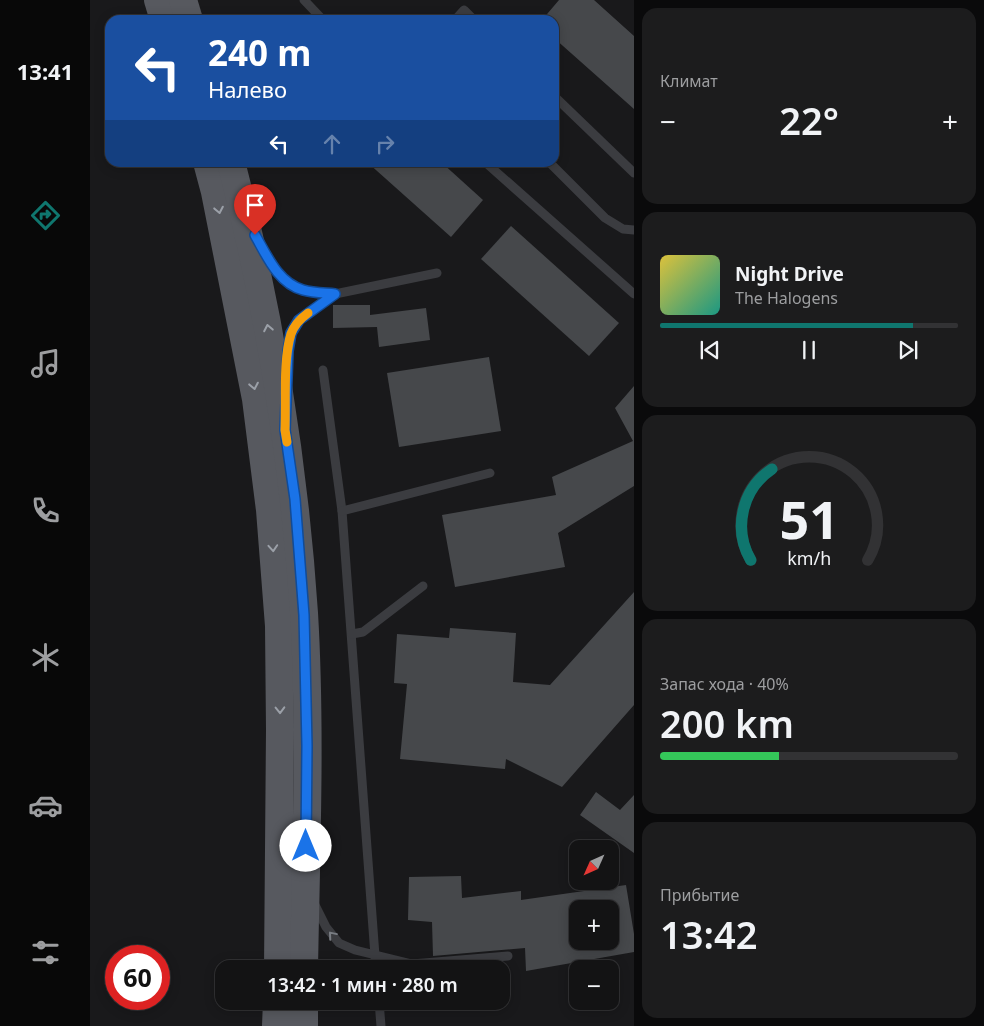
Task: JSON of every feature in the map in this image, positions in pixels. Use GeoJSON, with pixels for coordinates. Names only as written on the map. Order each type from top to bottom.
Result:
{"type":"FeatureCollection","features":[{"type":"Feature","properties":{"kind":"main road"},"geometry":{"type":"LineString","coordinates":[[158,0],[162,15]]}},
{"type":"Feature","properties":{"kind":"main road"},"geometry":{"type":"LineString","coordinates":[[182,0],[187,15]]}},
{"type":"Feature","properties":{"kind":"main road"},"geometry":{"type":"LineString","coordinates":[[208,167],[217,202],[256,399],[270,510],[279,626],[278,960]]}},
{"type":"Feature","properties":{"kind":"main road"},"geometry":{"type":"LineString","coordinates":[[232,167],[242,204],[266,322],[295,499],[304,615],[307,746],[304,960]]}},
{"type":"Feature","properties":{"kind":"main road"},"geometry":{"type":"LineString","coordinates":[[276,1026],[277,1010]]}},
{"type":"Feature","properties":{"kind":"main road"},"geometry":{"type":"LineString","coordinates":[[304,1010],[304,1026]]}},
{"type":"Feature","properties":{"kind":"lane"},"geometry":{"type":"LineString","coordinates":[[304,0],[318,15]]}},
{"type":"Feature","properties":{"kind":"lane"},"geometry":{"type":"LineString","coordinates":[[460,15],[464,10],[469,15]]}},
{"type":"Feature","properties":{"kind":"lane"},"geometry":{"type":"LineString","coordinates":[[559,101],[634,173]]}},
{"type":"Feature","properties":{"kind":"lane"},"geometry":{"type":"LineString","coordinates":[[491,167],[634,294]]}},
{"type":"Feature","properties":{"kind":"lane"},"geometry":{"type":"LineString","coordinates":[[554,167],[605,218],[622,230],[634,230]]}},
{"type":"Feature","properties":{"kind":"lane"},"geometry":{"type":"LineString","coordinates":[[242,204],[255,235],[278,274],[288,283],[303,290],[335,294],[437,273]]}},
{"type":"Feature","properties":{"kind":"lane"},"geometry":{"type":"LineString","coordinates":[[285,430],[288,351],[291,333],[299,320],[335,294]]}},
{"type":"Feature","properties":{"kind":"lane"},"geometry":{"type":"LineString","coordinates":[[323,370],[342,511],[375,960]]}},
{"type":"Feature","properties":{"kind":"lane"},"geometry":{"type":"LineString","coordinates":[[342,511],[490,473]]}},
{"type":"Feature","properties":{"kind":"lane"},"geometry":{"type":"LineString","coordinates":[[352,634],[363,632],[424,586]]}},
{"type":"Feature","properties":{"kind":"lane"},"geometry":{"type":"LineString","coordinates":[[306,865],[313,902],[326,927],[339,943],[355,950],[412,964],[508,956]]}},
{"type":"Feature","properties":{"kind":"lane"},"geometry":{"type":"LineString","coordinates":[[380,1010],[382,1026]]}},
{"type":"Feature","properties":{"kind":"building"},"geometry":{"type":"Polygon","coordinates":[[[559,0],[594,0],[634,36],[634,109],[559,42],[559,15],[546,15],[559,0]]]}},
{"type":"Feature","properties":{"kind":"building"},"geometry":{"type":"Polygon","coordinates":[[[373,167],[447,167],[483,200],[451,237],[373,167]]]}},
{"type":"Feature","properties":{"kind":"building"},"geometry":{"type":"Polygon","coordinates":[[[511,226],[619,323],[589,356],[481,259],[511,226]]]}},
{"type":"Feature","properties":{"kind":"building"},"geometry":{"type":"Polygon","coordinates":[[[333,305],[370,305],[370,315],[426,308],[430,340],[379,347],[377,327],[333,328],[333,305]]]}},
{"type":"Feature","properties":{"kind":"building"},"geometry":{"type":"Polygon","coordinates":[[[489,357],[501,431],[399,447],[387,373],[489,357]]]}},
{"type":"Feature","properties":{"kind":"building"},"geometry":{"type":"Polygon","coordinates":[[[634,386],[634,486],[558,533],[565,567],[455,587],[442,515],[556,495],[552,477],[633,441],[615,408],[634,386]]]}},
{"type":"Feature","properties":{"kind":"building"},"geometry":{"type":"Polygon","coordinates":[[[634,592],[634,705],[562,787],[506,759],[505,769],[400,759],[407,684],[394,683],[397,634],[449,638],[450,628],[516,633],[513,682],[550,685],[634,592]]]}},
{"type":"Feature","properties":{"kind":"building"},"geometry":{"type":"Polygon","coordinates":[[[596,792],[620,810],[634,795],[634,853],[619,842],[619,840],[616,840],[580,815],[596,792]]]}},
{"type":"Feature","properties":{"kind":"building"},"geometry":{"type":"Polygon","coordinates":[[[461,876],[462,898],[521,891],[521,900],[591,890],[619,890],[619,886],[626,885],[634,934],[634,952],[589,960],[569,960],[569,963],[526,971],[525,948],[433,956],[432,922],[408,920],[409,877],[461,876]]]}},
{"type":"Feature","properties":{"kind":"slow traffic"},"geometry":{"type":"LineString","coordinates":[[287,442],[285,430],[288,351],[291,333],[299,320],[308,313]]}},
{"type":"Feature","properties":{"kind":"route"},"geometry":{"type":"LineString","coordinates":[[255,235],[278,274],[288,283],[303,290],[335,294],[299,320],[291,333],[288,351],[285,430],[295,499],[304,615],[307,746],[306,846]]}}]}
